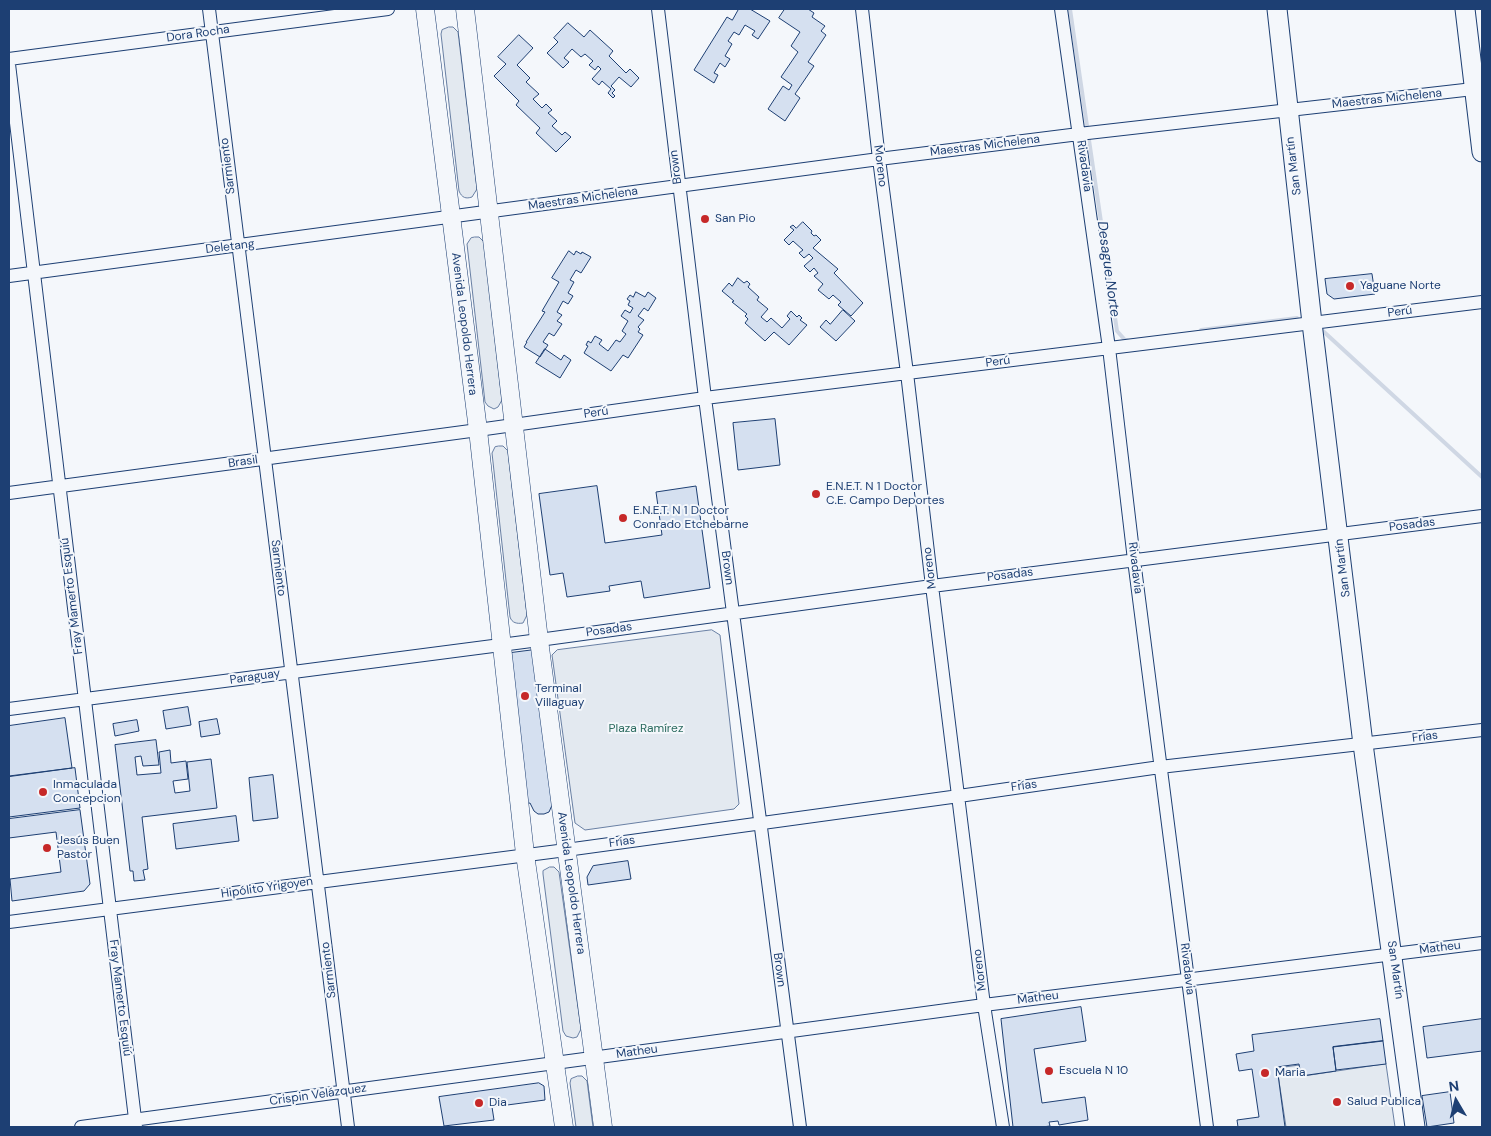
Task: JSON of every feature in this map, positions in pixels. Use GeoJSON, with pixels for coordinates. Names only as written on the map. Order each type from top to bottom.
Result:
{"type":"FeatureCollection","features":[{"type":"Feature","properties":{"kind":"main road","name":"San Martín"},"geometry":{"type":"LineString","coordinates":[[1277,9],[1312,323],[1363,744],[1415,1127]]}},
{"type":"Feature","properties":{"kind":"main road"},"geometry":{"type":"LineString","coordinates":[[1465,9],[1478,89],[1482,152]]}},
{"type":"Feature","properties":{"kind":"street","name":"Sarmiento"},"geometry":{"type":"LineString","coordinates":[[209,9],[348,1127]]}},
{"type":"Feature","properties":{"kind":"street","name":"Dora Rocha"},"geometry":{"type":"LineString","coordinates":[[9,59],[388,9]]}},
{"type":"Feature","properties":{"kind":"street","name":"Avenida Leopoldo Herrera"},"geometry":{"type":"LineString","coordinates":[[425,9],[478,430],[500,644],[525,854],[564,1127]]}},
{"type":"Feature","properties":{"kind":"street","name":"Avenida Leopoldo Herrera"},"geometry":{"type":"LineString","coordinates":[[465,9],[539,640],[603,1127]]}},
{"type":"Feature","properties":{"kind":"street","name":"Brown"},"geometry":{"type":"LineString","coordinates":[[658,9],[678,186],[800,1127]]}},
{"type":"Feature","properties":{"kind":"street","name":"Moreno"},"geometry":{"type":"LineString","coordinates":[[862,9],[878,159],[907,373],[984,1005],[1003,1127]]}},
{"type":"Feature","properties":{"kind":"street","name":"Rivadavia"},"geometry":{"type":"LineString","coordinates":[[1061,9],[1109,348],[1134,560],[1207,1127]]}},
{"type":"Feature","properties":{"kind":"street","name":"Fray Mamerto Esquiú"},"geometry":{"type":"LineString","coordinates":[[9,64],[136,1124]]}},
{"type":"Feature","properties":{"kind":"street","name":"Maestras Michelena"},"geometry":{"type":"LineString","coordinates":[[489,212],[878,159],[1478,89]]}},
{"type":"Feature","properties":{"kind":"street"},"geometry":{"type":"LineString","coordinates":[[451,218],[489,212]]}},
{"type":"Feature","properties":{"kind":"street","name":"Deletang"},"geometry":{"type":"LineString","coordinates":[[9,276],[451,218]]}},
{"type":"Feature","properties":{"kind":"street","name":"Perú"},"geometry":{"type":"LineString","coordinates":[[514,424],[705,398],[1482,302]]}},
{"type":"Feature","properties":{"kind":"street"},"geometry":{"type":"LineString","coordinates":[[478,430],[514,424]]}},
{"type":"Feature","properties":{"kind":"street","name":"Brasil"},"geometry":{"type":"LineString","coordinates":[[9,493],[478,430]]}},
{"type":"Feature","properties":{"kind":"street","name":"Posadas"},"geometry":{"type":"LineString","coordinates":[[539,640],[733,612],[1482,516]]}},
{"type":"Feature","properties":{"kind":"street"},"geometry":{"type":"LineString","coordinates":[[500,644],[539,640]]}},
{"type":"Feature","properties":{"kind":"street","name":"Paraguay"},"geometry":{"type":"LineString","coordinates":[[9,709],[500,644]]}},
{"type":"Feature","properties":{"kind":"street","name":"Frías"},"geometry":{"type":"LineString","coordinates":[[525,854],[959,796],[1160,766],[1482,730]]}},
{"type":"Feature","properties":{"kind":"street","name":"Hipólito Yrigoyen"},"geometry":{"type":"LineString","coordinates":[[9,922],[525,854]]}},
{"type":"Feature","properties":{"kind":"street","name":"Matheu"},"geometry":{"type":"LineString","coordinates":[[556,1063],[984,1005],[1482,942]]}},
{"type":"Feature","properties":{"kind":"street","name":"Crispin Velázquez"},"geometry":{"type":"LineString","coordinates":[[81,1127],[136,1124],[343,1091],[556,1063]]}},
{"type":"Feature","properties":{"kind":"green space"},"geometry":{"type":"Polygon","coordinates":[[[453,27],[458,32],[477,189],[472,197],[468,198],[463,197],[459,191],[441,34],[442,30],[453,27]]]}},
{"type":"Feature","properties":{"kind":"green space"},"geometry":{"type":"Polygon","coordinates":[[[479,237],[484,242],[502,400],[498,407],[494,409],[485,402],[467,244],[471,238],[479,237]]]}},
{"type":"Feature","properties":{"kind":"green space"},"geometry":{"type":"Polygon","coordinates":[[[503,446],[508,451],[527,615],[523,623],[515,623],[510,617],[492,453],[495,447],[503,446]]]}},
{"type":"Feature","properties":{"kind":"green space","name":"Plaza Ramírez"},"geometry":{"type":"Polygon","coordinates":[[[712,630],[720,635],[739,804],[734,809],[585,830],[575,823],[552,655],[557,650],[712,630]]]}},
{"type":"Feature","properties":{"kind":"green space"},"geometry":{"type":"Polygon","coordinates":[[[554,867],[559,872],[581,1029],[577,1037],[573,1038],[566,1036],[563,1031],[543,874],[543,871],[554,867]]]}},
{"type":"Feature","properties":{"kind":"green space","name":"Salud Publica"},"geometry":{"type":"Polygon","coordinates":[[[1386,1064],[1395,1127],[1286,1127],[1277,1068],[1299,1065],[1301,1076],[1386,1064]]]}},
{"type":"Feature","properties":{"kind":"green space"},"geometry":{"type":"Polygon","coordinates":[[[582,1076],[587,1081],[593,1127],[576,1127],[570,1083],[571,1079],[582,1076]]]}},
{"type":"Feature","properties":{"kind":"building"},"geometry":{"type":"Polygon","coordinates":[[[739,9],[750,9],[770,21],[758,39],[752,35],[755,31],[745,25],[739,35],[734,32],[728,41],[732,44],[725,56],[730,59],[725,67],[720,63],[714,73],[718,75],[714,83],[694,70],[727,17],[732,20],[739,9]]]}},
{"type":"Feature","properties":{"kind":"building"},"geometry":{"type":"Polygon","coordinates":[[[785,9],[808,9],[814,13],[812,17],[825,26],[821,31],[826,35],[808,62],[814,66],[795,94],[800,98],[785,121],[768,109],[783,86],[789,90],[792,85],[781,77],[798,52],[791,46],[800,32],[779,18],[785,9]]]}},
{"type":"Feature","properties":{"kind":"building"},"geometry":{"type":"Polygon","coordinates":[[[568,23],[584,37],[590,30],[613,51],[609,56],[626,73],[630,69],[639,78],[631,87],[619,77],[611,86],[615,90],[612,93],[615,96],[613,98],[608,93],[611,89],[602,81],[599,85],[592,79],[601,69],[598,66],[595,70],[589,65],[593,61],[585,54],[581,57],[572,49],[564,58],[569,62],[563,68],[547,53],[558,42],[554,38],[568,23]]]}},
{"type":"Feature","properties":{"kind":"building"},"geometry":{"type":"Polygon","coordinates":[[[519,35],[533,48],[517,65],[530,78],[526,82],[539,94],[533,99],[542,108],[546,104],[552,110],[548,113],[557,121],[552,126],[562,135],[565,132],[571,137],[556,152],[536,133],[540,128],[516,105],[519,101],[494,76],[506,64],[498,57],[519,35]]]}},
{"type":"Feature","properties":{"kind":"building"},"geometry":{"type":"Polygon","coordinates":[[[803,222],[812,231],[811,233],[814,236],[816,235],[821,240],[813,248],[838,269],[834,273],[863,303],[851,316],[838,305],[841,302],[833,295],[829,299],[818,290],[823,284],[814,276],[818,273],[814,268],[810,272],[804,266],[813,258],[809,254],[804,258],[799,253],[803,250],[793,241],[789,245],[784,240],[794,230],[790,227],[793,225],[796,228],[803,222]]]}},
{"type":"Feature","properties":{"kind":"building"},"geometry":{"type":"Polygon","coordinates":[[[569,251],[574,255],[576,251],[591,257],[581,273],[576,270],[570,280],[574,282],[568,293],[573,296],[568,304],[563,301],[557,312],[562,315],[557,321],[562,324],[554,336],[549,333],[543,342],[548,345],[540,357],[524,347],[545,312],[542,311],[559,282],[552,278],[569,251]]]}},
{"type":"Feature","properties":{"kind":"building","name":"Yaguane Norte"},"geometry":{"type":"Polygon","coordinates":[[[1372,274],[1375,294],[1334,299],[1327,294],[1325,279],[1372,274]]]}},
{"type":"Feature","properties":{"kind":"building"},"geometry":{"type":"Polygon","coordinates":[[[738,278],[744,283],[747,281],[750,284],[748,287],[759,297],[757,300],[768,309],[761,317],[767,322],[771,318],[782,328],[790,319],[787,316],[791,311],[797,317],[799,315],[802,318],[800,320],[807,325],[789,345],[774,332],[765,341],[745,323],[748,319],[745,316],[747,314],[722,291],[729,283],[732,286],[738,278]]]}},
{"type":"Feature","properties":{"kind":"building"},"geometry":{"type":"Polygon","coordinates":[[[636,292],[645,297],[648,292],[656,298],[648,311],[644,308],[638,316],[644,320],[638,327],[640,329],[638,332],[643,335],[628,358],[623,355],[611,371],[584,353],[588,346],[586,345],[588,341],[591,343],[595,336],[602,340],[599,344],[608,351],[616,340],[620,342],[626,334],[622,331],[628,321],[621,316],[625,310],[630,313],[633,308],[628,305],[630,301],[627,299],[630,295],[633,297],[636,292]]]}},
{"type":"Feature","properties":{"kind":"building"},"geometry":{"type":"Polygon","coordinates":[[[843,310],[855,321],[836,341],[820,327],[826,320],[830,324],[843,310]]]}},
{"type":"Feature","properties":{"kind":"building"},"geometry":{"type":"Polygon","coordinates":[[[545,349],[561,360],[564,355],[571,360],[560,378],[536,363],[545,349]]]}},
{"type":"Feature","properties":{"kind":"building"},"geometry":{"type":"Polygon","coordinates":[[[775,419],[780,465],[738,470],[733,423],[775,419]]]}},
{"type":"Feature","properties":{"kind":"building"},"geometry":{"type":"Polygon","coordinates":[[[597,486],[605,543],[662,535],[656,492],[696,486],[710,588],[644,598],[641,581],[609,586],[610,591],[567,597],[563,573],[550,575],[539,494],[597,486]]]}},
{"type":"Feature","properties":{"kind":"building","name":"Terminal Villaguay"},"geometry":{"type":"Polygon","coordinates":[[[534,650],[553,803],[549,812],[544,814],[538,814],[534,811],[530,803],[524,804],[503,654],[534,650]]]}},
{"type":"Feature","properties":{"kind":"building"},"geometry":{"type":"Polygon","coordinates":[[[188,707],[191,725],[166,729],[163,711],[188,707]]]}},
{"type":"Feature","properties":{"kind":"building"},"geometry":{"type":"Polygon","coordinates":[[[65,718],[72,768],[9,776],[9,726],[65,718]]]}},
{"type":"Feature","properties":{"kind":"building"},"geometry":{"type":"Polygon","coordinates":[[[217,719],[220,734],[201,737],[199,722],[217,719]]]}},
{"type":"Feature","properties":{"kind":"building"},"geometry":{"type":"Polygon","coordinates":[[[137,720],[139,731],[115,736],[113,724],[137,720]]]}},
{"type":"Feature","properties":{"kind":"building"},"geometry":{"type":"Polygon","coordinates":[[[156,740],[159,765],[143,766],[141,756],[135,757],[137,775],[161,773],[159,752],[170,750],[171,763],[186,761],[188,779],[173,781],[175,793],[190,791],[187,762],[211,759],[217,808],[142,817],[148,869],[143,870],[145,880],[134,881],[133,871],[130,871],[115,745],[156,740]]]}},
{"type":"Feature","properties":{"kind":"building","name":"Inmaculada Concepcion"},"geometry":{"type":"Polygon","coordinates":[[[75,768],[80,808],[9,817],[9,777],[75,768]]]}},
{"type":"Feature","properties":{"kind":"building"},"geometry":{"type":"Polygon","coordinates":[[[273,775],[278,818],[253,821],[249,778],[273,775]]]}},
{"type":"Feature","properties":{"kind":"building","name":"Jesús Buen Pastor"},"geometry":{"type":"Polygon","coordinates":[[[80,810],[90,884],[84,891],[12,901],[10,879],[61,872],[56,832],[9,838],[9,819],[80,810]]]}},
{"type":"Feature","properties":{"kind":"building"},"geometry":{"type":"Polygon","coordinates":[[[236,816],[239,841],[176,849],[173,824],[236,816]]]}},
{"type":"Feature","properties":{"kind":"building"},"geometry":{"type":"Polygon","coordinates":[[[628,861],[631,879],[588,885],[587,877],[593,866],[628,861]]]}},
{"type":"Feature","properties":{"kind":"building","name":"Escuela N 10"},"geometry":{"type":"Polygon","coordinates":[[[1081,1007],[1086,1041],[1034,1049],[1042,1103],[1085,1097],[1088,1120],[1059,1125],[1058,1121],[1049,1122],[1050,1126],[1042,1127],[1013,1127],[1001,1019],[1081,1007]]]}},
{"type":"Feature","properties":{"kind":"building","name":"Maria"},"geometry":{"type":"Polygon","coordinates":[[[1380,1019],[1383,1041],[1333,1047],[1336,1071],[1301,1076],[1299,1064],[1277,1067],[1285,1127],[1238,1127],[1237,1120],[1259,1117],[1252,1069],[1239,1071],[1236,1054],[1254,1051],[1252,1035],[1380,1019]]]}},
{"type":"Feature","properties":{"kind":"building"},"geometry":{"type":"Polygon","coordinates":[[[1482,1019],[1482,1051],[1427,1058],[1423,1027],[1482,1019]]]}},
{"type":"Feature","properties":{"kind":"building"},"geometry":{"type":"Polygon","coordinates":[[[1383,1041],[1386,1064],[1336,1070],[1333,1047],[1383,1041]]]}},
{"type":"Feature","properties":{"kind":"building","name":"Dia"},"geometry":{"type":"Polygon","coordinates":[[[539,1083],[544,1086],[545,1100],[492,1107],[494,1120],[444,1126],[439,1097],[539,1083]]]}},
{"type":"Feature","properties":{"kind":"building"},"geometry":{"type":"Polygon","coordinates":[[[1450,1092],[1454,1123],[1427,1127],[1422,1096],[1450,1092]]]}},
{"type":"Feature","properties":{"kind":"waterway","name":"Desague Norte"},"geometry":{"type":"LineString","coordinates":[[1070,9],[1087,126]]}},
{"type":"Feature","properties":{"kind":"waterway","name":"Desague Norte"},"geometry":{"type":"LineString","coordinates":[[1089,140],[1117,331],[1127,340]]}},
{"type":"Feature","properties":{"kind":"waterway","name":"Desague Norte"},"geometry":{"type":"LineString","coordinates":[[1201,330],[1297,318]]}},
{"type":"Feature","properties":{"kind":"waterway","name":"Desague Norte"},"geometry":{"type":"LineString","coordinates":[[1323,331],[1482,477]]}},
{"type":"Feature","properties":{"kind":"place","name":"San Pio"},"geometry":{"type":"Point","coordinates":[705,219]}},
{"type":"Feature","properties":{"kind":"place","name":"Yaguane Norte"},"geometry":{"type":"Point","coordinates":[1350,286]}},
{"type":"Feature","properties":{"kind":"place","name":"E.N.E.T. N 1 Doctor C.E. Campo Deportes"},"geometry":{"type":"Point","coordinates":[816,494]}},
{"type":"Feature","properties":{"kind":"place","name":"E.N.E.T. N 1 Doctor Conrado Etchebarne"},"geometry":{"type":"Point","coordinates":[623,518]}},
{"type":"Feature","properties":{"kind":"place","name":"Terminal Villaguay"},"geometry":{"type":"Point","coordinates":[525,696]}},
{"type":"Feature","properties":{"kind":"place","name":"Inmaculada Concepcion"},"geometry":{"type":"Point","coordinates":[43,792]}},
{"type":"Feature","properties":{"kind":"place","name":"Jesús Buen Pastor"},"geometry":{"type":"Point","coordinates":[47,848]}},
{"type":"Feature","properties":{"kind":"place","name":"Escuela N 10"},"geometry":{"type":"Point","coordinates":[1049,1071]}},
{"type":"Feature","properties":{"kind":"place","name":"Maria"},"geometry":{"type":"Point","coordinates":[1265,1073]}},
{"type":"Feature","properties":{"kind":"place","name":"Salud Publica"},"geometry":{"type":"Point","coordinates":[1337,1102]}},
{"type":"Feature","properties":{"kind":"place","name":"Dia"},"geometry":{"type":"Point","coordinates":[479,1103]}}]}
